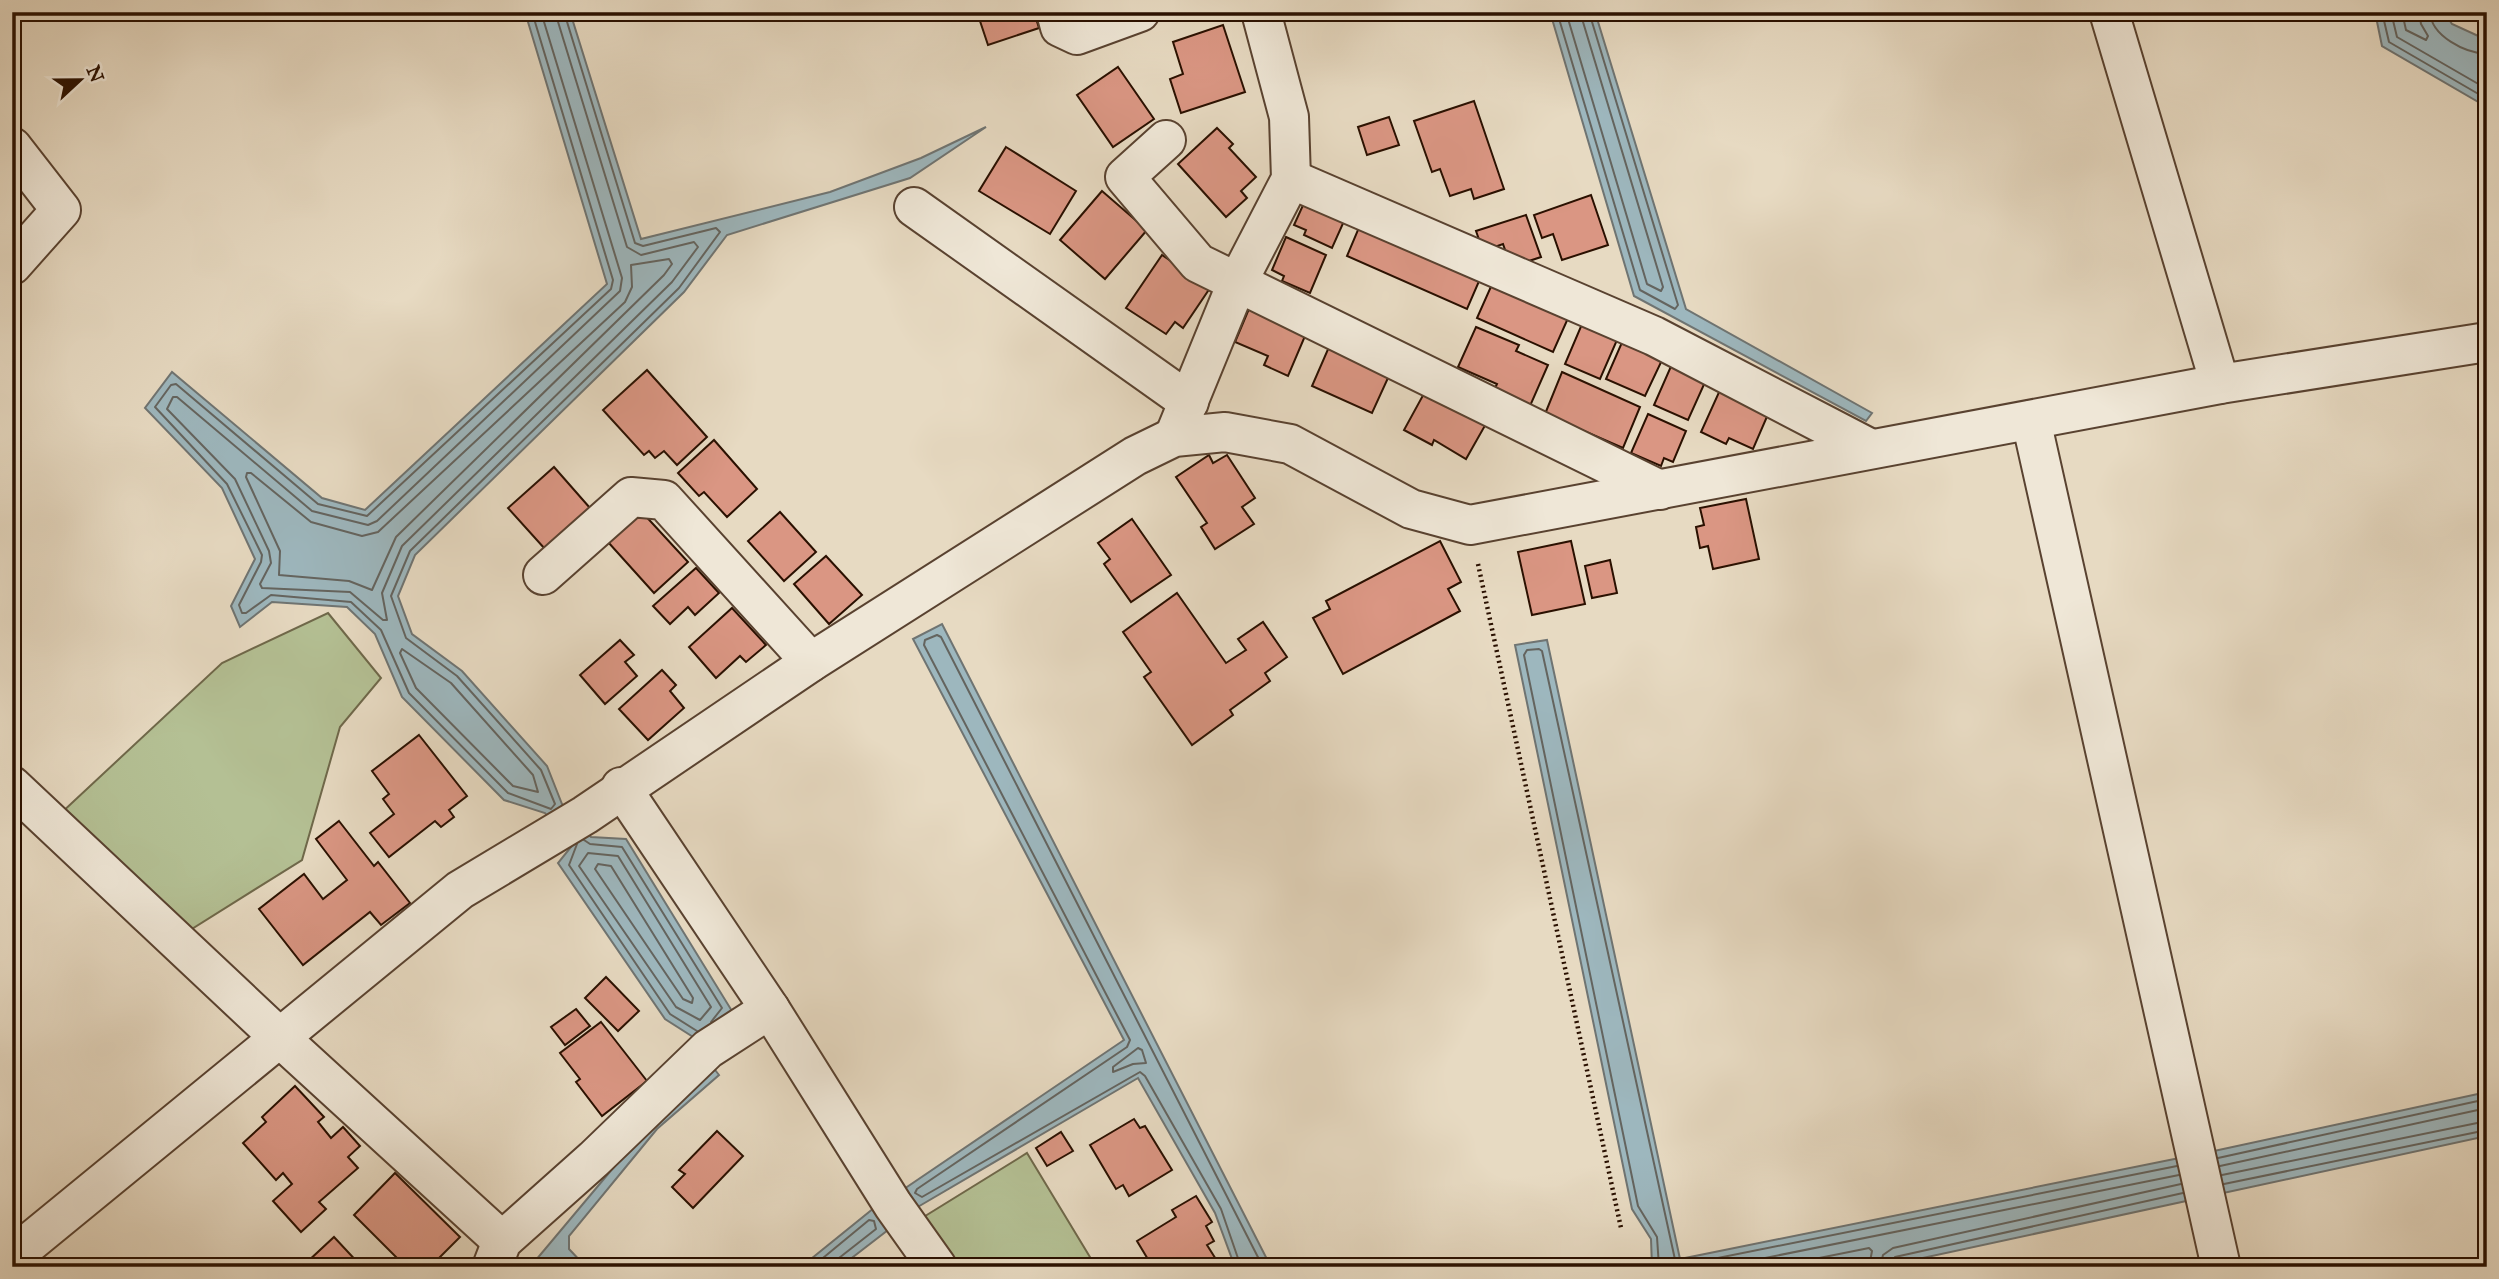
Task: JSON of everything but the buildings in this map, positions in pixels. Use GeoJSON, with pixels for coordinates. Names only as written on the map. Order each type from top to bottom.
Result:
{"type":"FeatureCollection","features":[{"type":"Feature","properties":{"kind":"street"},"geometry":{"type":"LineString","coordinates":[[1056,12],[1060,27],[1077,35],[1140,12]]}},
{"type":"Feature","properties":{"kind":"street"},"geometry":{"type":"LineString","coordinates":[[1174,437],[1237,283],[1292,179],[1289,117],[1261,12]]}},
{"type":"Feature","properties":{"kind":"street"},"geometry":{"type":"LineString","coordinates":[[2109,12],[2220,384]]}},
{"type":"Feature","properties":{"kind":"street"},"geometry":{"type":"LineString","coordinates":[[1166,140],[1125,177],[1198,263],[1660,490]]}},
{"type":"Feature","properties":{"kind":"street"},"geometry":{"type":"LineString","coordinates":[[12,147],[61,210],[12,265]]}},
{"type":"Feature","properties":{"kind":"street"},"geometry":{"type":"LineString","coordinates":[[1292,179],[1654,336],[1871,449]]}},
{"type":"Feature","properties":{"kind":"street"},"geometry":{"type":"LineString","coordinates":[[914,207],[1189,402]]}},
{"type":"Feature","properties":{"kind":"street"},"geometry":{"type":"LineString","coordinates":[[12,1257],[460,890],[585,815],[621,788],[811,662],[1135,456],[1174,437],[1225,432],[1290,444],[1411,509],[1470,525],[2220,384],[2487,342]]}},
{"type":"Feature","properties":{"kind":"street"},"geometry":{"type":"LineString","coordinates":[[2031,420],[2221,1267]]}},
{"type":"Feature","properties":{"kind":"street"},"geometry":{"type":"LineString","coordinates":[[543,575],[631,497],[664,500],[811,662]]}},
{"type":"Feature","properties":{"kind":"street"},"geometry":{"type":"LineString","coordinates":[[12,786],[280,1038],[497,1254],[708,1049],[769,1009]]}},
{"type":"Feature","properties":{"kind":"street"},"geometry":{"type":"LineString","coordinates":[[621,788],[769,1009],[893,1205],[937,1267]]}},
{"type":"Feature","properties":{"kind":"path"},"geometry":{"type":"LineString","coordinates":[[1470,525],[1621,1228]]}},
{"type":"Feature","properties":{"kind":"green space"},"geometry":{"type":"Polygon","coordinates":[[[328,613],[381,678],[340,727],[302,860],[187,932],[59,815],[222,663],[328,613]]]}},
{"type":"Feature","properties":{"kind":"green space"},"geometry":{"type":"Polygon","coordinates":[[[1027,1153],[1096,1267],[958,1267],[922,1218],[1027,1153]]]}},
{"type":"Feature","properties":{"kind":"water"},"geometry":{"type":"Polygon","coordinates":[[[525,12],[570,12],[641,239],[830,192],[921,158],[986,127],[910,178],[727,235],[684,292],[415,555],[398,596],[412,634],[462,671],[547,766],[562,804],[591,837],[626,839],[732,1011],[701,1042],[665,1019],[558,863],[571,847],[545,813],[504,800],[402,697],[375,634],[347,607],[272,602],[240,627],[231,606],[255,559],[222,488],[145,408],[172,372],[322,498],[365,510],[607,284],[525,12]]]}},
{"type":"Feature","properties":{"kind":"water"},"geometry":{"type":"Polygon","coordinates":[[[1550,12],[1595,12],[1686,309],[1872,413],[1866,421],[1634,296],[1550,12]]]}},
{"type":"Feature","properties":{"kind":"water"},"geometry":{"type":"Polygon","coordinates":[[[2375,12],[2444,12],[2452,24],[2487,40],[2487,107],[2382,46],[2375,12]]]}},
{"type":"Feature","properties":{"kind":"water"},"geometry":{"type":"Polygon","coordinates":[[[942,624],[1271,1267],[1235,1267],[1215,1213],[1138,1078],[916,1208],[904,1189],[1124,1040],[913,639],[942,624]]]}},
{"type":"Feature","properties":{"kind":"water"},"geometry":{"type":"Polygon","coordinates":[[[1547,640],[1680,1259],[2214,1151],[2487,1092],[2487,1136],[1881,1267],[1652,1267],[1651,1239],[1632,1209],[1515,645],[1547,640]]]}},
{"type":"Feature","properties":{"kind":"water"},"geometry":{"type":"Polygon","coordinates":[[[712,1066],[719,1075],[657,1129],[569,1236],[569,1249],[586,1267],[530,1267],[650,1124],[712,1066]]]}},
{"type":"Feature","properties":{"kind":"water"},"geometry":{"type":"Polygon","coordinates":[[[874,1208],[888,1230],[840,1267],[801,1267],[874,1208]]]}}]}
